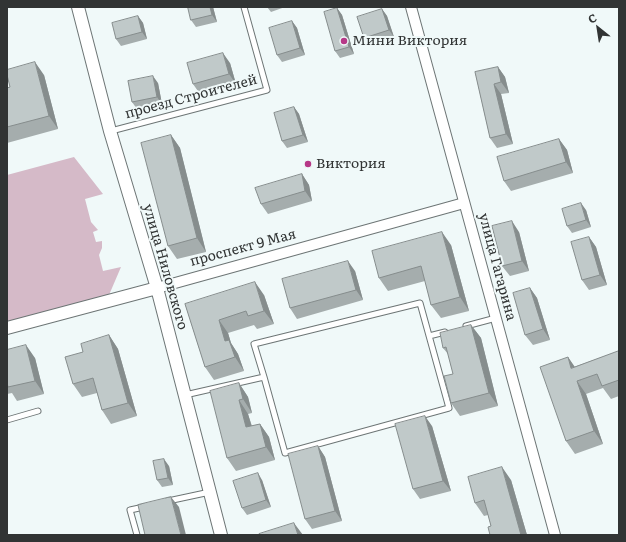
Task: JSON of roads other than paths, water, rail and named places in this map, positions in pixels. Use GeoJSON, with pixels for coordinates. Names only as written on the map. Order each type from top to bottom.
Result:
{"type":"FeatureCollection","features":[{"type":"Feature","properties":{"kind":"street","name":"улица Ниловского"},"geometry":{"type":"LineString","coordinates":[[78,7],[110,131],[157,288],[221,535]]}},
{"type":"Feature","properties":{"kind":"street","name":"улица Гагарина"},"geometry":{"type":"LineString","coordinates":[[411,7],[555,535]]}},
{"type":"Feature","properties":{"kind":"street","name":"проспект 9 Мая"},"geometry":{"type":"LineString","coordinates":[[7,328],[464,203]]}},
{"type":"Feature","properties":{"kind":"lane","name":"проезд Строителей"},"geometry":{"type":"LineString","coordinates":[[110,131],[266,90],[244,7]]}},
{"type":"Feature","properties":{"kind":"lane"},"geometry":{"type":"LineString","coordinates":[[420,303],[449,408],[285,453],[264,377],[254,344],[420,303]]}},
{"type":"Feature","properties":{"kind":"lane"},"geometry":{"type":"LineString","coordinates":[[458,328],[496,318]]}},
{"type":"Feature","properties":{"kind":"lane"},"geometry":{"type":"LineString","coordinates":[[429,336],[450,330]]}},
{"type":"Feature","properties":{"kind":"lane"},"geometry":{"type":"LineString","coordinates":[[184,395],[264,377]]}},
{"type":"Feature","properties":{"kind":"lane"},"geometry":{"type":"LineString","coordinates":[[7,420],[38,411]]}},
{"type":"Feature","properties":{"kind":"lane"},"geometry":{"type":"LineString","coordinates":[[160,503],[210,492]]}},
{"type":"Feature","properties":{"kind":"lane"},"geometry":{"type":"LineString","coordinates":[[137,535],[130,510],[152,505]]}},
{"type":"Feature","properties":{"kind":"place","name":"Мини Виктория"},"geometry":{"type":"Point","coordinates":[344,41]}},
{"type":"Feature","properties":{"kind":"place","name":"Виктория"},"geometry":{"type":"Point","coordinates":[308,164]}}]}
